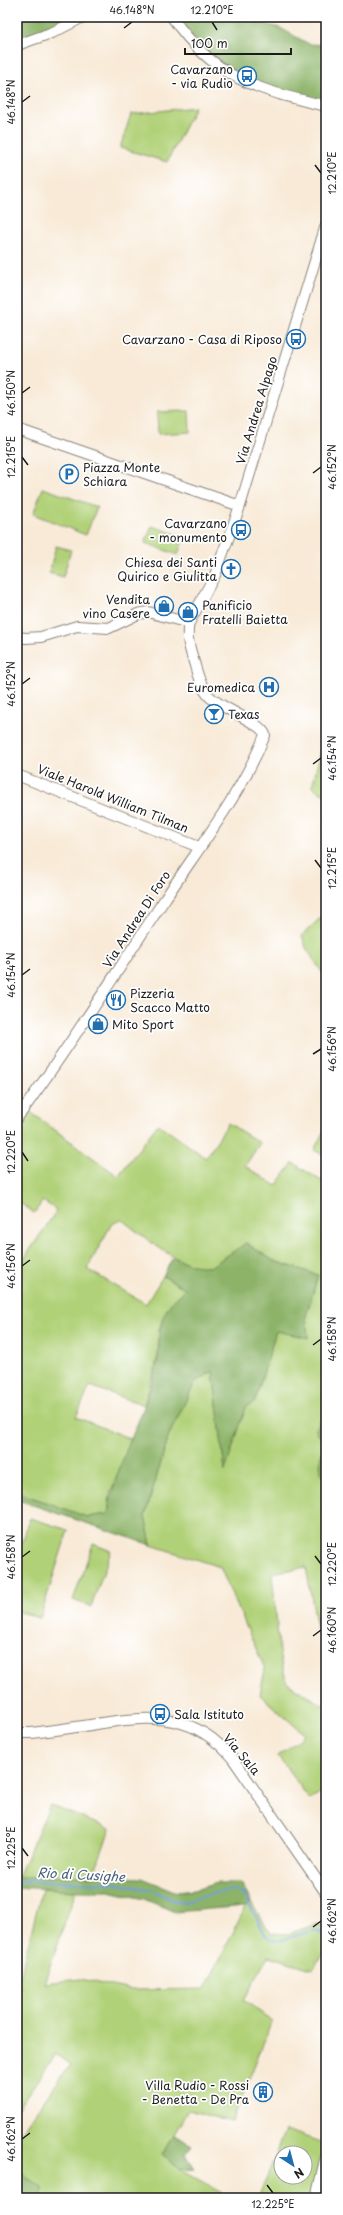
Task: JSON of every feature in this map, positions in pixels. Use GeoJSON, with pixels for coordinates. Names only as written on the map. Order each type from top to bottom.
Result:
{"type":"FeatureCollection","features":[{"type":"Feature","properties":{"kind":"street"},"geometry":{"type":"LineString","coordinates":[[17,45],[54,32],[83,17]]}},
{"type":"Feature","properties":{"kind":"street"},"geometry":{"type":"LineString","coordinates":[[172,17],[195,47],[228,73],[261,89],[326,106]]}},
{"type":"Feature","properties":{"kind":"street","name":"Via Andrea Alpago"},"geometry":{"type":"LineString","coordinates":[[189,623],[218,568],[240,506],[326,224]]}},
{"type":"Feature","properties":{"kind":"street"},"geometry":{"type":"LineString","coordinates":[[17,429],[240,506]]}},
{"type":"Feature","properties":{"kind":"street"},"geometry":{"type":"LineString","coordinates":[[17,636],[26,638],[41,637],[77,626],[109,628],[138,614],[148,612],[189,623]]}},
{"type":"Feature","properties":{"kind":"street","name":"Via Andrea Di Foro"},"geometry":{"type":"LineString","coordinates":[[17,1118],[98,1003],[244,776],[265,736],[262,729],[220,706],[204,689],[188,643],[187,632],[189,623]]}},
{"type":"Feature","properties":{"kind":"street","name":"Viale Harold William Tilman"},"geometry":{"type":"LineString","coordinates":[[17,775],[199,847]]}},
{"type":"Feature","properties":{"kind":"street","name":"Via Sala"},"geometry":{"type":"LineString","coordinates":[[17,1733],[32,1733],[149,1718],[174,1721],[200,1730],[219,1744],[233,1759],[326,1892]]}},
{"type":"Feature","properties":{"kind":"street"},"geometry":{"type":"LineString","coordinates":[[316,2198],[326,2156]]}},
{"type":"Feature","properties":{"kind":"green space"},"geometry":{"type":"Polygon","coordinates":[[[17,17],[86,17],[21,42],[17,30],[17,17]]]}},
{"type":"Feature","properties":{"kind":"green space"},"geometry":{"type":"Polygon","coordinates":[[[171,17],[237,17],[280,28],[309,44],[326,45],[326,104],[266,88],[217,63],[171,17]]]}},
{"type":"Feature","properties":{"kind":"green space"},"geometry":{"type":"Polygon","coordinates":[[[195,107],[167,162],[120,148],[131,114],[195,107]]]}},
{"type":"Feature","properties":{"kind":"green space"},"geometry":{"type":"Polygon","coordinates":[[[189,411],[190,432],[158,434],[157,412],[189,411]]]}},
{"type":"Feature","properties":{"kind":"green space"},"geometry":{"type":"Polygon","coordinates":[[[43,488],[97,507],[86,535],[33,514],[43,488]]]}},
{"type":"Feature","properties":{"kind":"green space"},"geometry":{"type":"Polygon","coordinates":[[[152,526],[184,537],[178,555],[145,543],[152,526]]]}},
{"type":"Feature","properties":{"kind":"green space"},"geometry":{"type":"Polygon","coordinates":[[[56,546],[71,550],[63,577],[49,573],[56,546]]]}},
{"type":"Feature","properties":{"kind":"green space"},"geometry":{"type":"Polygon","coordinates":[[[326,730],[326,796],[312,787],[326,730]]]}},
{"type":"Feature","properties":{"kind":"green space"},"geometry":{"type":"Polygon","coordinates":[[[326,913],[326,978],[306,948],[302,935],[326,913]]]}},
{"type":"Feature","properties":{"kind":"green space"},"geometry":{"type":"Polygon","coordinates":[[[22,1106],[118,1176],[158,1124],[206,1158],[228,1123],[260,1143],[245,1166],[276,1186],[293,1163],[323,1182],[326,1176],[326,1408],[316,1430],[326,1447],[321,1452],[320,1472],[326,1480],[326,1634],[318,1634],[306,1567],[272,1573],[280,1658],[287,1683],[326,1707],[326,1788],[310,1800],[278,1756],[305,1735],[260,1695],[265,1669],[220,1567],[151,1545],[145,1516],[169,1435],[195,1382],[213,1371],[225,1470],[246,1406],[255,1401],[276,1331],[308,1337],[306,1316],[318,1275],[274,1261],[246,1243],[213,1266],[200,1267],[188,1264],[176,1258],[151,1242],[121,1219],[111,1225],[87,1269],[146,1304],[163,1276],[186,1289],[169,1306],[159,1329],[158,1356],[144,1405],[90,1386],[76,1417],[131,1439],[110,1494],[108,1514],[87,1517],[17,1492],[17,1269],[57,1210],[43,1201],[34,1213],[17,1201],[17,1113],[22,1106]]]}},
{"type":"Feature","properties":{"kind":"green space"},"geometry":{"type":"Polygon","coordinates":[[[326,1127],[326,1157],[314,1150],[326,1127]]]}},
{"type":"Feature","properties":{"kind":"green space"},"geometry":{"type":"Polygon","coordinates":[[[246,1243],[274,1261],[318,1275],[306,1316],[308,1338],[276,1331],[255,1401],[246,1407],[225,1471],[213,1371],[195,1382],[169,1435],[145,1516],[151,1545],[21,1501],[17,1503],[17,1492],[87,1517],[108,1514],[118,1474],[141,1416],[154,1376],[158,1356],[161,1324],[165,1312],[175,1299],[186,1289],[163,1276],[173,1257],[193,1265],[210,1267],[246,1243]]]}},
{"type":"Feature","properties":{"kind":"green space"},"geometry":{"type":"Polygon","coordinates":[[[326,1408],[326,1447],[316,1430],[326,1408]]]}},
{"type":"Feature","properties":{"kind":"green space"},"geometry":{"type":"Polygon","coordinates":[[[326,1447],[326,1480],[320,1472],[321,1452],[326,1447]]]}},
{"type":"Feature","properties":{"kind":"green space"},"geometry":{"type":"Polygon","coordinates":[[[30,1518],[68,1530],[40,1618],[17,1611],[17,1559],[30,1518]]]}},
{"type":"Feature","properties":{"kind":"green space"},"geometry":{"type":"Polygon","coordinates":[[[93,1544],[111,1551],[91,1607],[73,1600],[93,1544]]]}},
{"type":"Feature","properties":{"kind":"green space"},"geometry":{"type":"Polygon","coordinates":[[[50,1805],[110,1829],[93,1876],[18,1877],[50,1805]]]}},
{"type":"Feature","properties":{"kind":"green space"},"geometry":{"type":"Polygon","coordinates":[[[93,1876],[142,1878],[177,1892],[195,1890],[216,1883],[241,1883],[251,1902],[246,1906],[175,1912],[144,1899],[109,1891],[76,1891],[17,1887],[17,1877],[93,1876]]]}},
{"type":"Feature","properties":{"kind":"green space"},"geometry":{"type":"Polygon","coordinates":[[[42,1889],[76,1891],[44,1983],[81,1979],[130,1990],[205,1989],[246,1906],[251,1902],[263,1923],[272,1933],[288,1934],[317,1924],[325,1927],[326,1951],[312,1969],[268,1956],[244,2000],[272,2021],[232,2122],[188,2110],[162,2155],[181,2170],[223,2193],[220,2198],[38,2198],[43,2189],[17,2168],[17,2138],[70,2065],[56,2054],[17,2109],[17,1996],[21,1988],[19,1981],[42,1889]]]}},
{"type":"Feature","properties":{"kind":"green space"},"geometry":{"type":"Polygon","coordinates":[[[286,2130],[326,2144],[326,2171],[317,2198],[258,2198],[273,2162],[273,2185],[313,2185],[313,2145],[280,2145],[286,2130]]]}},
{"type":"Feature","properties":{"kind":"green space"},"geometry":{"type":"Polygon","coordinates":[[[174,2135],[192,2145],[186,2153],[195,2169],[181,2170],[162,2155],[174,2135]]]}},
{"type":"Feature","properties":{"kind":"green space"},"geometry":{"type":"Polygon","coordinates":[[[17,2168],[43,2189],[38,2198],[17,2198],[17,2168]]]}},
{"type":"Feature","properties":{"kind":"waterway","name":"Rio di Cusighe"},"geometry":{"type":"LineString","coordinates":[[17,1881],[113,1883],[152,1890],[173,1900],[185,1902],[219,1892],[234,1890],[244,1895],[264,1932],[271,1939],[278,1941],[315,1930],[326,1936]]}},
{"type":"Feature","properties":{"kind":"place","name":"Cavarzano - via Rudio"},"geometry":{"type":"Point","coordinates":[247,76]}},
{"type":"Feature","properties":{"kind":"place","name":"Cavarzano - Casa di Riposo"},"geometry":{"type":"Point","coordinates":[296,339]}},
{"type":"Feature","properties":{"kind":"place","name":"Piazza Monte Schiara"},"geometry":{"type":"Point","coordinates":[69,474]}},
{"type":"Feature","properties":{"kind":"place","name":"Cavarzano - monumento"},"geometry":{"type":"Point","coordinates":[241,530]}},
{"type":"Feature","properties":{"kind":"place","name":"Chiesa dei Santi Quirico e Giulitta"},"geometry":{"type":"Point","coordinates":[231,569]}},
{"type":"Feature","properties":{"kind":"place","name":"Vendita vino Casere"},"geometry":{"type":"Point","coordinates":[164,606]}},
{"type":"Feature","properties":{"kind":"place","name":"Panificio Fratelli Baietta"},"geometry":{"type":"Point","coordinates":[188,612]}},
{"type":"Feature","properties":{"kind":"place","name":"Euromedica"},"geometry":{"type":"Point","coordinates":[269,687]}},
{"type":"Feature","properties":{"kind":"place","name":"Texas"},"geometry":{"type":"Point","coordinates":[214,714]}},
{"type":"Feature","properties":{"kind":"place","name":"Pizzeria Scacco Matto"},"geometry":{"type":"Point","coordinates":[116,1000]}},
{"type":"Feature","properties":{"kind":"place","name":"Mito Sport"},"geometry":{"type":"Point","coordinates":[98,1024]}},
{"type":"Feature","properties":{"kind":"place","name":"Sala Istituto"},"geometry":{"type":"Point","coordinates":[160,1714]}},
{"type":"Feature","properties":{"kind":"place","name":"Villa Rudio - Rossi - Benetta - De Pra"},"geometry":{"type":"Point","coordinates":[263,2092]}}]}
